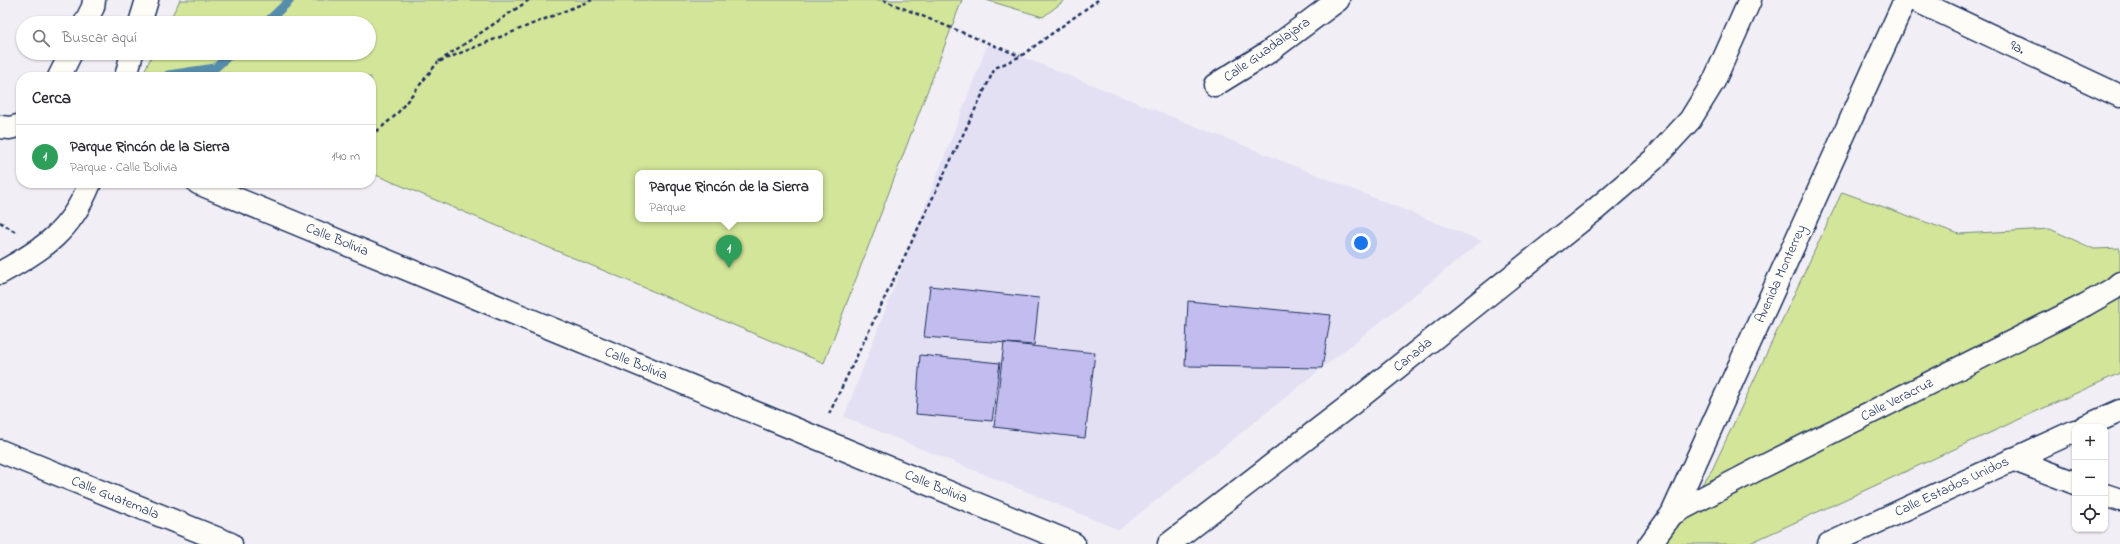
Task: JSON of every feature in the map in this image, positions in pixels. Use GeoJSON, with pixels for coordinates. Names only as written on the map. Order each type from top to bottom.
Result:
{"type":"FeatureCollection","features":[{"type":"Feature","properties":{"kind":"street"},"geometry":{"type":"LineString","coordinates":[[88,16],[93,7],[94,0]]}},
{"type":"Feature","properties":{"kind":"street"},"geometry":{"type":"LineString","coordinates":[[142,16],[147,0]]}},
{"type":"Feature","properties":{"kind":"street","name":"Calle Guadalajara"},"geometry":{"type":"LineString","coordinates":[[1215,85],[1266,53],[1338,0]]}},
{"type":"Feature","properties":{"kind":"street","name":"Canada"},"geometry":{"type":"LineString","coordinates":[[1168,544],[1354,402],[1596,208],[1653,160],[1690,120],[1714,81],[1750,0]]}},
{"type":"Feature","properties":{"kind":"street","name":"Avenida Monterrey"},"geometry":{"type":"LineString","coordinates":[[1650,544],[1672,514],[1905,0]]}},
{"type":"Feature","properties":{"kind":"street","name":"9a."},"geometry":{"type":"LineString","coordinates":[[1915,0],[2120,96]]}},
{"type":"Feature","properties":{"kind":"street"},"geometry":{"type":"LineString","coordinates":[[62,72],[68,60]]}},
{"type":"Feature","properties":{"kind":"street"},"geometry":{"type":"LineString","coordinates":[[127,72],[130,60]]}},
{"type":"Feature","properties":{"kind":"street"},"geometry":{"type":"LineString","coordinates":[[0,127],[10,128],[16,126]]}},
{"type":"Feature","properties":{"kind":"street"},"geometry":{"type":"LineString","coordinates":[[0,273],[34,254],[65,227],[87,188]]}},
{"type":"Feature","properties":{"kind":"street","name":"Calle Bolivia"},"geometry":{"type":"LineString","coordinates":[[210,188],[1074,544]]}},
{"type":"Feature","properties":{"kind":"street","name":"Calle Veracruz"},"geometry":{"type":"LineString","coordinates":[[1672,514],[1758,469],[2085,305],[2113,289],[2120,283]]}},
{"type":"Feature","properties":{"kind":"street"},"geometry":{"type":"LineString","coordinates":[[2091,424],[2120,411]]}},
{"type":"Feature","properties":{"kind":"street","name":"Calle Estados Unidos"},"geometry":{"type":"LineString","coordinates":[[1829,544],[2072,432]]}},
{"type":"Feature","properties":{"kind":"street","name":"Calle Guatemala"},"geometry":{"type":"LineString","coordinates":[[0,451],[231,544]]}},
{"type":"Feature","properties":{"kind":"street"},"geometry":{"type":"LineString","coordinates":[[2012,459],[2072,482]]}},
{"type":"Feature","properties":{"kind":"street"},"geometry":{"type":"LineString","coordinates":[[2108,496],[2120,500]]}},
{"type":"Feature","properties":{"kind":"path"},"geometry":{"type":"LineString","coordinates":[[376,132],[396,116],[438,62],[529,0]]}},
{"type":"Feature","properties":{"kind":"path"},"geometry":{"type":"LineString","coordinates":[[438,62],[592,0]]}},
{"type":"Feature","properties":{"kind":"path"},"geometry":{"type":"LineString","coordinates":[[883,0],[1021,56]]}},
{"type":"Feature","properties":{"kind":"path"},"geometry":{"type":"LineString","coordinates":[[817,438],[995,68],[1021,56],[1098,0]]}},
{"type":"Feature","properties":{"kind":"shaded area"},"geometry":{"type":"Polygon","coordinates":[[[988,43],[1482,241],[1119,530],[844,417],[988,43]]]}},
{"type":"Feature","properties":{"kind":"green space"},"geometry":{"type":"Polygon","coordinates":[[[180,0],[962,0],[824,363],[376,175],[376,72],[144,72],[150,60],[376,60],[376,16],[172,16],[180,0]]]}},
{"type":"Feature","properties":{"kind":"green space"},"geometry":{"type":"Polygon","coordinates":[[[986,0],[1065,0],[1043,17],[986,0]]]}},
{"type":"Feature","properties":{"kind":"green space"},"geometry":{"type":"Polygon","coordinates":[[[1842,192],[1959,234],[2050,229],[2094,249],[2120,248],[2120,373],[1748,544],[1660,544],[1712,470],[1842,192]]]}},
{"type":"Feature","properties":{"kind":"building"},"geometry":{"type":"Polygon","coordinates":[[[930,286],[1039,298],[1034,345],[924,337],[930,286]]]}},
{"type":"Feature","properties":{"kind":"building"},"geometry":{"type":"Polygon","coordinates":[[[1188,301],[1331,315],[1322,368],[1185,366],[1188,301]]]}},
{"type":"Feature","properties":{"kind":"building"},"geometry":{"type":"Polygon","coordinates":[[[1004,343],[1095,353],[1085,438],[994,427],[1004,343]]]}},
{"type":"Feature","properties":{"kind":"building"},"geometry":{"type":"Polygon","coordinates":[[[920,355],[1000,363],[992,421],[916,414],[920,355]]]}},
{"type":"Feature","properties":{"kind":"waterway"},"geometry":{"type":"LineString","coordinates":[[273,16],[290,0]]}},
{"type":"Feature","properties":{"kind":"waterway"},"geometry":{"type":"LineString","coordinates":[[188,72],[215,68],[224,60]]}},
{"type":"Feature","properties":{"kind":"place","name":"Parque Rincón de la Sierra"},"geometry":{"type":"Point","coordinates":[729,268]}}]}
